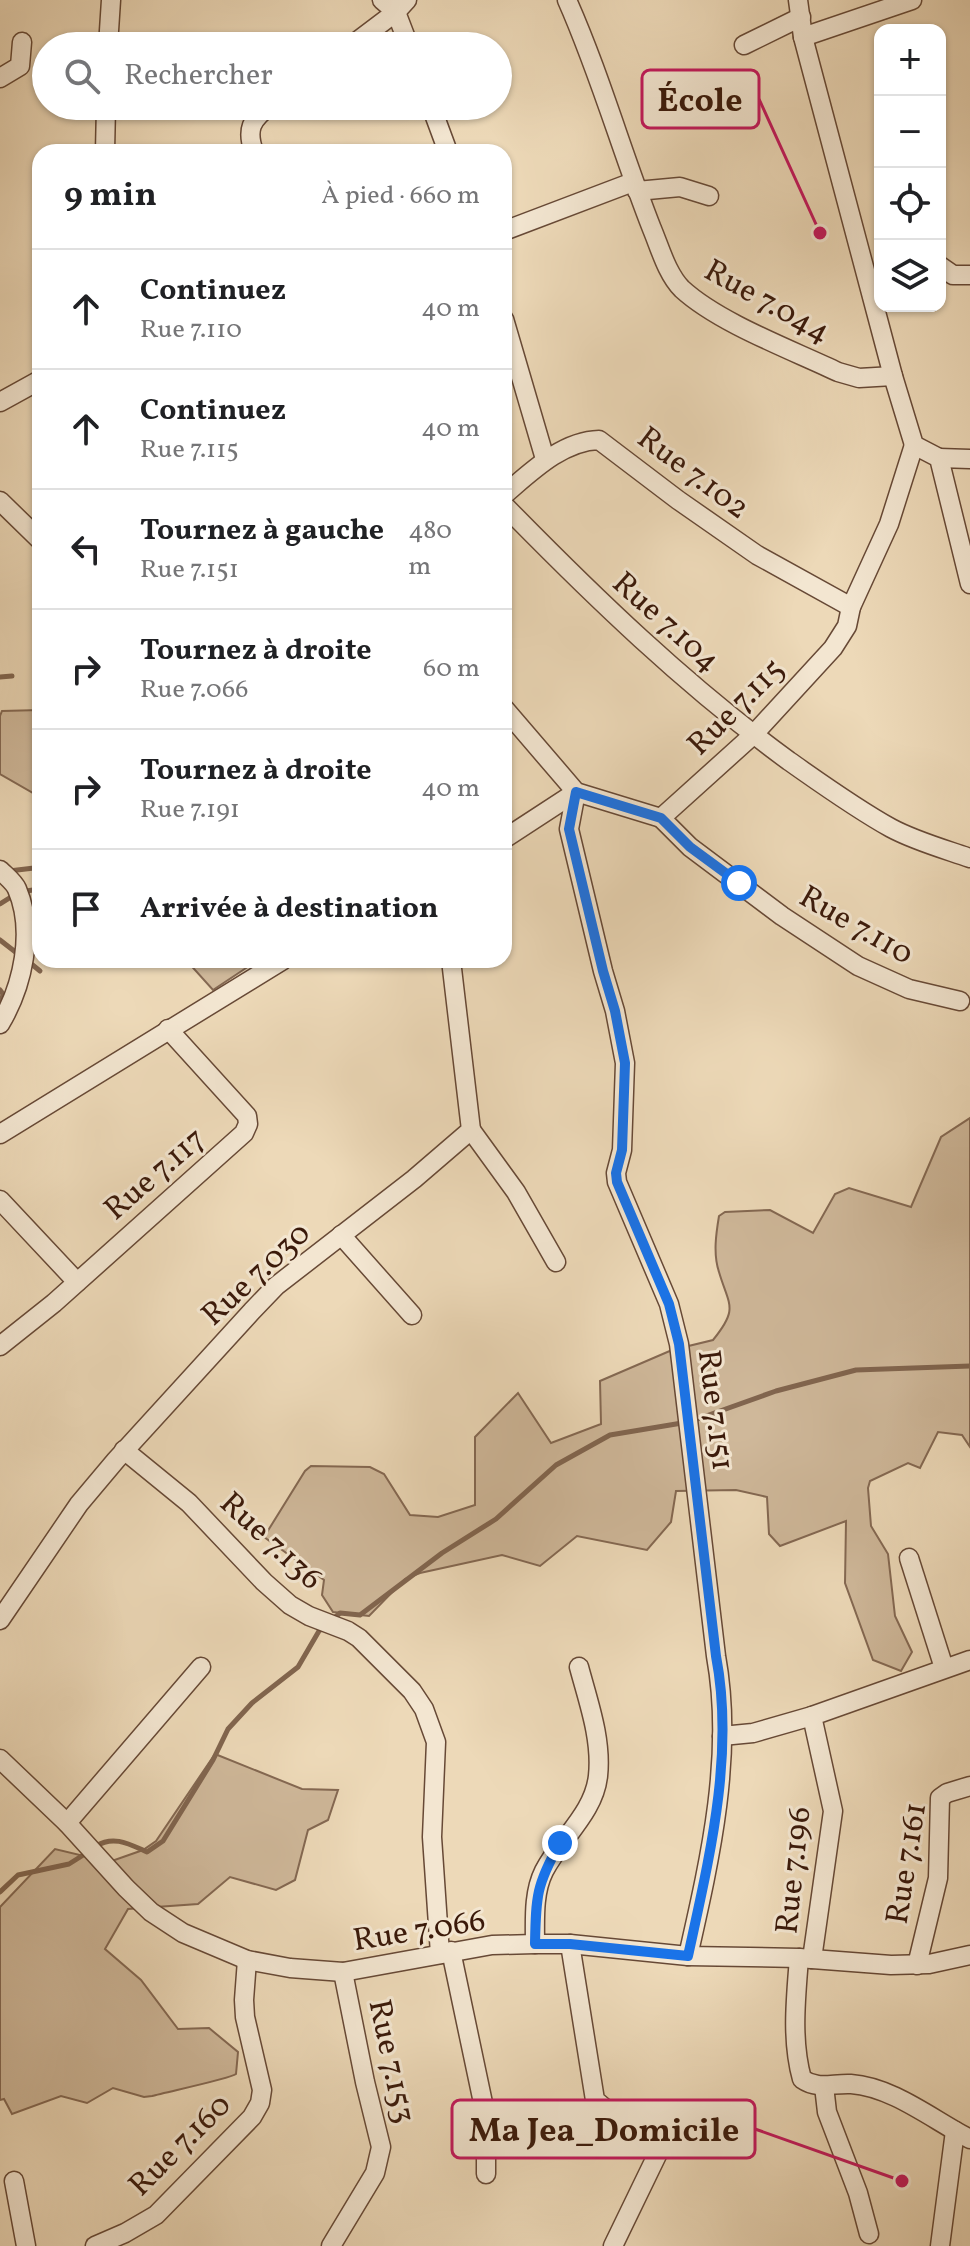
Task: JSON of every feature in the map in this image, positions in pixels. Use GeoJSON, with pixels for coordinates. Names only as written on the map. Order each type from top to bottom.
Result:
{"type":"FeatureCollection","features":[{"type":"Feature","properties":{"kind":"street"},"geometry":{"type":"LineString","coordinates":[[109,32],[111,0]]}},
{"type":"Feature","properties":{"kind":"street","name":"Rue 7.044"},"geometry":{"type":"LineString","coordinates":[[567,0],[586,44],[635,187],[678,286],[719,315],[838,372],[859,378],[893,376]]}},
{"type":"Feature","properties":{"kind":"street"},"geometry":{"type":"LineString","coordinates":[[803,37],[912,0]]}},
{"type":"Feature","properties":{"kind":"street"},"geometry":{"type":"LineString","coordinates":[[366,32],[395,4],[404,32]]}},
{"type":"Feature","properties":{"kind":"street"},"geometry":{"type":"LineString","coordinates":[[744,45],[800,8],[803,37],[873,274],[893,376],[914,445],[939,458],[970,459]]}},
{"type":"Feature","properties":{"kind":"street"},"geometry":{"type":"LineString","coordinates":[[0,78],[20,66],[22,42]]}},
{"type":"Feature","properties":{"kind":"street"},"geometry":{"type":"LineString","coordinates":[[105,144],[106,120]]}},
{"type":"Feature","properties":{"kind":"street"},"geometry":{"type":"LineString","coordinates":[[252,144],[249,131],[253,120]]}},
{"type":"Feature","properties":{"kind":"street"},"geometry":{"type":"LineString","coordinates":[[436,120],[445,144]]}},
{"type":"Feature","properties":{"kind":"street"},"geometry":{"type":"LineString","coordinates":[[512,228],[635,187],[680,187],[709,196]]}},
{"type":"Feature","properties":{"kind":"street"},"geometry":{"type":"LineString","coordinates":[[946,270],[953,275],[970,275]]}},
{"type":"Feature","properties":{"kind":"street"},"geometry":{"type":"LineString","coordinates":[[512,346],[545,459]]}},
{"type":"Feature","properties":{"kind":"street"},"geometry":{"type":"LineString","coordinates":[[0,402],[32,384]]}},
{"type":"Feature","properties":{"kind":"street","name":"Rue 7.102"},"geometry":{"type":"LineString","coordinates":[[512,488],[545,459],[590,440],[599,440],[757,555],[851,607]]}},
{"type":"Feature","properties":{"kind":"street","name":"Rue 7.115"},"geometry":{"type":"LineString","coordinates":[[661,818],[753,735],[833,648],[847,626],[851,607],[889,524],[914,445]]}},
{"type":"Feature","properties":{"kind":"street"},"geometry":{"type":"LineString","coordinates":[[939,458],[964,536],[970,584]]}},
{"type":"Feature","properties":{"kind":"street"},"geometry":{"type":"LineString","coordinates":[[0,501],[32,532]]}},
{"type":"Feature","properties":{"kind":"street","name":"Rue 7.104"},"geometry":{"type":"LineString","coordinates":[[512,513],[653,653],[753,735],[844,800],[894,829],[970,858]]}},
{"type":"Feature","properties":{"kind":"street"},"geometry":{"type":"LineString","coordinates":[[512,717],[576,792],[661,818]]}},
{"type":"Feature","properties":{"kind":"street"},"geometry":{"type":"LineString","coordinates":[[512,834],[576,792]]}},
{"type":"Feature","properties":{"kind":"street","name":"Rue 7.151"},"geometry":{"type":"LineString","coordinates":[[576,792],[569,829],[625,1063],[622,1150],[617,1182],[669,1304],[679,1344],[722,1689],[722,1736],[708,1862],[688,1956]]}},
{"type":"Feature","properties":{"kind":"street","name":"Rue 7.110"},"geometry":{"type":"LineString","coordinates":[[661,818],[690,847],[771,908],[858,966],[909,989],[960,1001]]}},
{"type":"Feature","properties":{"kind":"street"},"geometry":{"type":"LineString","coordinates":[[0,870],[16,887],[27,931],[23,960],[8,1011],[0,1024]]}},
{"type":"Feature","properties":{"kind":"street"},"geometry":{"type":"LineString","coordinates":[[0,1134],[270,968]]}},
{"type":"Feature","properties":{"kind":"street"},"geometry":{"type":"LineString","coordinates":[[452,968],[471,1130],[516,1192],[556,1262]]}},
{"type":"Feature","properties":{"kind":"street","name":"Rue 7.117"},"geometry":{"type":"LineString","coordinates":[[0,1346],[77,1282],[244,1133],[247,1116],[168,1029]]}},
{"type":"Feature","properties":{"kind":"street","name":"Rue 7.030"},"geometry":{"type":"LineString","coordinates":[[0,1620],[79,1504],[124,1450],[276,1286],[414,1179],[471,1130]]}},
{"type":"Feature","properties":{"kind":"street"},"geometry":{"type":"LineString","coordinates":[[0,1200],[77,1282]]}},
{"type":"Feature","properties":{"kind":"street"},"geometry":{"type":"LineString","coordinates":[[341,1235],[412,1315]]}},
{"type":"Feature","properties":{"kind":"street","name":"Rue 7.136"},"geometry":{"type":"LineString","coordinates":[[124,1450],[189,1503],[290,1605],[359,1638],[412,1691],[428,1715],[436,1742],[432,1837],[446,1952],[486,2117],[486,2174]]}},
{"type":"Feature","properties":{"kind":"street"},"geometry":{"type":"LineString","coordinates":[[909,1558],[944,1668]]}},
{"type":"Feature","properties":{"kind":"street"},"geometry":{"type":"LineString","coordinates":[[722,1736],[753,1733],[812,1716],[970,1660]]}},
{"type":"Feature","properties":{"kind":"street"},"geometry":{"type":"LineString","coordinates":[[67,1823],[201,1667]]}},
{"type":"Feature","properties":{"kind":"street"},"geometry":{"type":"LineString","coordinates":[[535,1944],[536,1898],[542,1874],[560,1843],[589,1806],[598,1777],[596,1737],[579,1667]]}},
{"type":"Feature","properties":{"kind":"street","name":"Rue 7.196"},"geometry":{"type":"LineString","coordinates":[[812,1716],[833,1811],[796,2010],[798,2064],[802,2079],[816,2086],[824,2086]]}},
{"type":"Feature","properties":{"kind":"street","name":"Rue 7.066"},"geometry":{"type":"LineString","coordinates":[[0,1759],[67,1823],[141,1903],[183,1933],[247,1960],[290,1968],[343,1972],[492,1945],[535,1944],[570,1944],[688,1956],[806,1958],[917,1965],[970,1955]]}},
{"type":"Feature","properties":{"kind":"street","name":"Rue 7.161"},"geometry":{"type":"LineString","coordinates":[[917,1965],[938,1878],[940,1798],[970,1786]]}},
{"type":"Feature","properties":{"kind":"street"},"geometry":{"type":"LineString","coordinates":[[570,1944],[595,2100],[614,2116],[647,2134],[659,2151],[613,2246]]}},
{"type":"Feature","properties":{"kind":"street","name":"Rue 7.160"},"geometry":{"type":"LineString","coordinates":[[95,2246],[120,2241],[156,2215],[252,2117],[260,2103],[262,2090],[244,2000],[247,1960]]}},
{"type":"Feature","properties":{"kind":"street","name":"Rue 7.153"},"geometry":{"type":"LineString","coordinates":[[331,2246],[375,2173],[381,2147],[343,1972]]}},
{"type":"Feature","properties":{"kind":"street"},"geometry":{"type":"LineString","coordinates":[[869,2234],[858,2193],[827,2112],[824,2086],[850,2084],[885,2093],[962,2135],[940,2246]]}},
{"type":"Feature","properties":{"kind":"street"},"geometry":{"type":"LineString","coordinates":[[14,2181],[26,2246]]}},
{"type":"Feature","properties":{"kind":"shaded area"},"geometry":{"type":"Polygon","coordinates":[[[32,710],[32,792],[0,774],[2,711],[32,710]]]}},
{"type":"Feature","properties":{"kind":"shaded area"},"geometry":{"type":"Polygon","coordinates":[[[193,968],[246,968],[213,990],[193,968]]]}},
{"type":"Feature","properties":{"kind":"shaded area"},"geometry":{"type":"Polygon","coordinates":[[[970,1118],[970,1447],[962,1435],[938,1432],[920,1468],[908,1463],[870,1481],[868,1488],[871,1526],[888,1554],[895,1616],[912,1652],[901,1671],[873,1660],[845,1583],[846,1521],[780,1546],[769,1534],[767,1497],[736,1490],[676,1491],[671,1522],[647,1550],[577,1536],[540,1566],[502,1555],[420,1573],[405,1579],[369,1616],[333,1612],[322,1595],[324,1580],[264,1537],[311,1466],[370,1467],[384,1474],[410,1515],[438,1517],[475,1505],[475,1437],[518,1393],[551,1443],[601,1424],[600,1381],[672,1350],[713,1340],[726,1321],[730,1307],[716,1258],[719,1216],[725,1212],[770,1210],[813,1233],[835,1194],[849,1188],[911,1207],[941,1137],[970,1118]]]}},
{"type":"Feature","properties":{"kind":"shaded area"},"geometry":{"type":"Polygon","coordinates":[[[215,1754],[302,1789],[338,1790],[328,1820],[308,1830],[295,1880],[276,1890],[230,1877],[198,1904],[128,1909],[105,1949],[141,1980],[178,2029],[209,2028],[238,2052],[236,2074],[152,2096],[144,2097],[113,2088],[87,2103],[61,2096],[12,2114],[4,2099],[0,2100],[0,1907],[55,1849],[109,1862],[143,1850],[156,1841],[215,1754]]]}},
{"type":"Feature","properties":{"kind":"waterway"},"geometry":{"type":"LineString","coordinates":[[0,677],[12,676]]}},
{"type":"Feature","properties":{"kind":"waterway"},"geometry":{"type":"LineString","coordinates":[[9,871],[32,868]]}},
{"type":"Feature","properties":{"kind":"waterway"},"geometry":{"type":"LineString","coordinates":[[0,904],[19,892],[32,890]]}},
{"type":"Feature","properties":{"kind":"waterway"},"geometry":{"type":"LineString","coordinates":[[0,940],[18,954]]}},
{"type":"Feature","properties":{"kind":"waterway"},"geometry":{"type":"LineString","coordinates":[[36,968],[40,971]]}},
{"type":"Feature","properties":{"kind":"waterway"},"geometry":{"type":"LineString","coordinates":[[0,990],[3,994],[1,1004]]}},
{"type":"Feature","properties":{"kind":"waterway"},"geometry":{"type":"LineString","coordinates":[[692,1421],[776,1391],[856,1370],[970,1366]]}},
{"type":"Feature","properties":{"kind":"waterway"},"geometry":{"type":"LineString","coordinates":[[332,1620],[340,1613],[360,1615],[442,1553],[496,1519],[556,1465],[610,1435],[682,1423]]}},
{"type":"Feature","properties":{"kind":"waterway"},"geometry":{"type":"LineString","coordinates":[[96,1846],[115,1841],[147,1852],[163,1841],[213,1760],[228,1729],[252,1703],[298,1667],[324,1627]]}},
{"type":"Feature","properties":{"kind":"waterway"},"geometry":{"type":"LineString","coordinates":[[0,1892],[18,1875],[69,1864],[88,1852]]}},
{"type":"Feature","properties":{"kind":"place","name":"École"},"geometry":{"type":"Point","coordinates":[820,233]}},
{"type":"Feature","properties":{"kind":"place","name":"Ma Jea_Domicile"},"geometry":{"type":"Point","coordinates":[902,2181]}},
{"type":"Feature","properties":{"kind":"route"},"geometry":{"type":"LineString","coordinates":[[560,1843],[542,1874],[536,1898],[535,1944],[570,1944],[688,1956],[706,1876],[714,1821],[722,1736],[722,1689],[679,1344],[669,1304],[617,1182],[622,1150],[625,1063],[569,829],[576,792],[661,818],[690,847],[739,883]]}}]}
